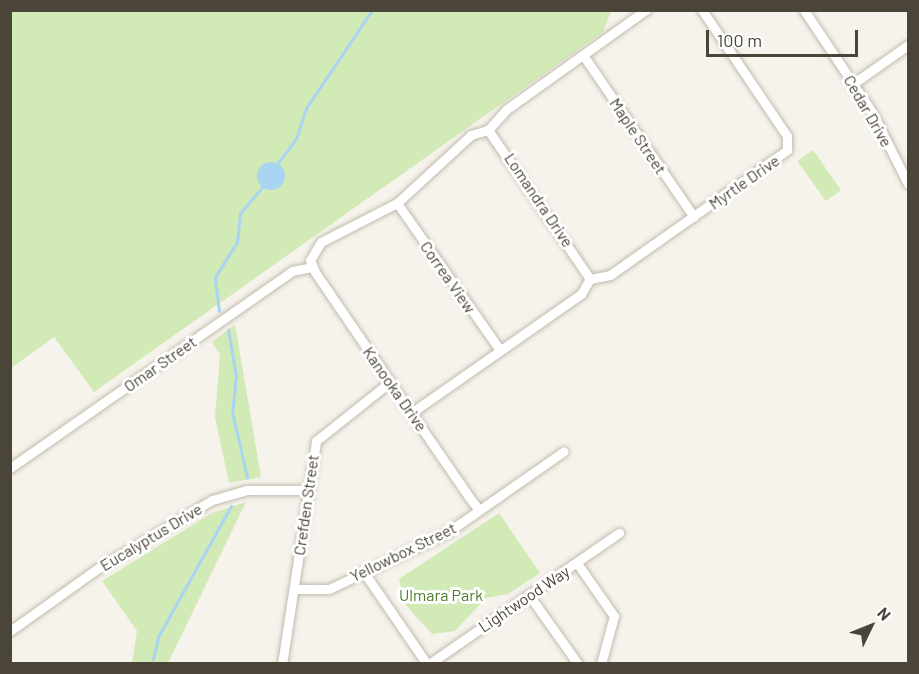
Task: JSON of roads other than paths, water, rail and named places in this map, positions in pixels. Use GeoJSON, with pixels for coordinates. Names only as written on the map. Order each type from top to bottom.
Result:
{"type":"FeatureCollection","features":[{"type":"Feature","properties":{"kind":"street"},"geometry":{"type":"LineString","coordinates":[[312,267],[310,255],[321,242],[397,203],[471,135],[488,130],[507,109],[646,10]]}},
{"type":"Feature","properties":{"kind":"street","name":"Myrtle Drive"},"geometry":{"type":"LineString","coordinates":[[590,279],[610,275],[782,156],[790,144],[702,10]]}},
{"type":"Feature","properties":{"kind":"street","name":"Cedar Drive"},"geometry":{"type":"LineString","coordinates":[[804,10],[854,83],[908,182]]}},
{"type":"Feature","properties":{"kind":"street"},"geometry":{"type":"LineString","coordinates":[[854,83],[909,45]]}},
{"type":"Feature","properties":{"kind":"street","name":"Maple Street"},"geometry":{"type":"LineString","coordinates":[[583,56],[694,217]]}},
{"type":"Feature","properties":{"kind":"street","name":"Lomandra Drive"},"geometry":{"type":"LineString","coordinates":[[488,130],[590,279]]}},
{"type":"Feature","properties":{"kind":"street","name":"Correa View"},"geometry":{"type":"LineString","coordinates":[[397,203],[500,350]]}},
{"type":"Feature","properties":{"kind":"street","name":"Kanooka Drive"},"geometry":{"type":"LineString","coordinates":[[312,267],[479,510]]}},
{"type":"Feature","properties":{"kind":"street","name":"Omar Street"},"geometry":{"type":"LineString","coordinates":[[10,468],[292,271],[312,267]]}},
{"type":"Feature","properties":{"kind":"street"},"geometry":{"type":"LineString","coordinates":[[411,413],[581,294],[590,279]]}},
{"type":"Feature","properties":{"kind":"street","name":"Crefden Street"},"geometry":{"type":"LineString","coordinates":[[282,663],[320,434],[390,382]]}},
{"type":"Feature","properties":{"kind":"street","name":"Yellowbox Street"},"geometry":{"type":"LineString","coordinates":[[294,588],[329,589],[448,532],[564,451]]}},
{"type":"Feature","properties":{"kind":"street","name":"Eucalyptus Drive"},"geometry":{"type":"LineString","coordinates":[[10,631],[98,569],[212,500],[259,489],[309,490]]}},
{"type":"Feature","properties":{"kind":"street","name":"Lightwood Way"},"geometry":{"type":"LineString","coordinates":[[428,663],[619,533]]}},
{"type":"Feature","properties":{"kind":"street"},"geometry":{"type":"LineString","coordinates":[[577,563],[614,616],[601,663]]}},
{"type":"Feature","properties":{"kind":"street"},"geometry":{"type":"LineString","coordinates":[[363,571],[428,663]]}},
{"type":"Feature","properties":{"kind":"street"},"geometry":{"type":"LineString","coordinates":[[529,595],[578,663]]}},
{"type":"Feature","properties":{"kind":"water"},"geometry":{"type":"Polygon","coordinates":[[[271,162],[281,166],[285,176],[281,186],[271,190],[261,186],[257,176],[261,166],[271,162]]]}},
{"type":"Feature","properties":{"kind":"waterway"},"geometry":{"type":"LineString","coordinates":[[277,164],[296,139],[306,108],[372,10]]}},
{"type":"Feature","properties":{"kind":"waterway"},"geometry":{"type":"LineString","coordinates":[[219,311],[215,277],[237,242],[240,213],[262,188]]}},
{"type":"Feature","properties":{"kind":"waterway"},"geometry":{"type":"LineString","coordinates":[[228,330],[236,376],[232,412],[247,477]]}},
{"type":"Feature","properties":{"kind":"waterway"},"geometry":{"type":"LineString","coordinates":[[153,659],[158,637],[231,506]]}},
{"type":"Feature","properties":{"kind":"park label","name":"Ulmara Park"},"geometry":{"type":"Point","coordinates":[441,595]}}]}
